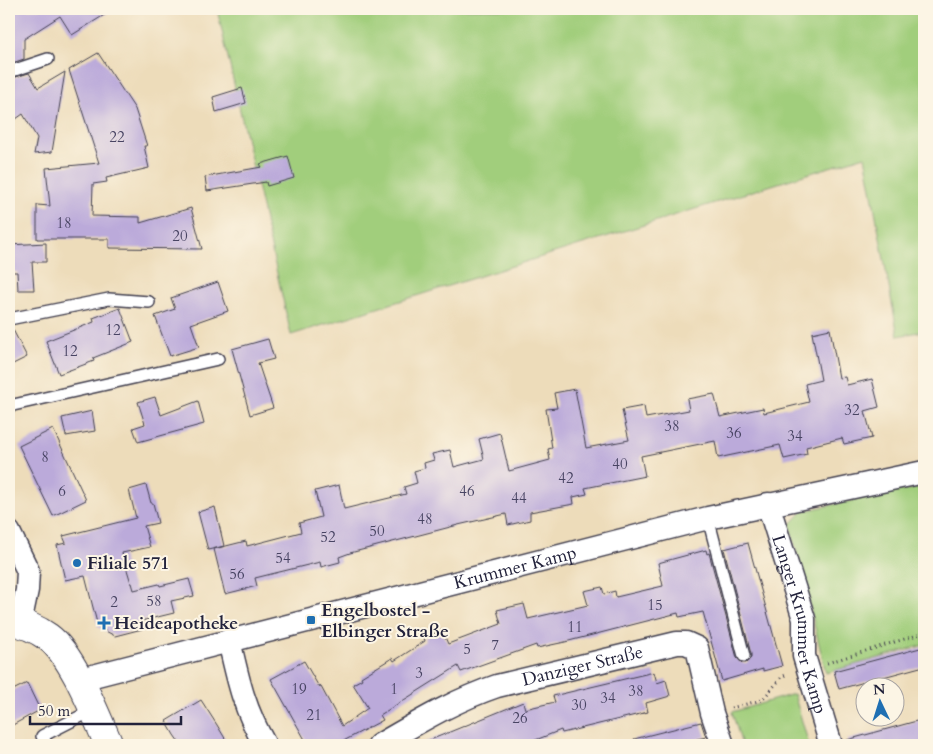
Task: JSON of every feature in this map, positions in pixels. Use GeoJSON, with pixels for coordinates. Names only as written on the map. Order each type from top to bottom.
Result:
{"type":"FeatureCollection","features":[{"type":"Feature","properties":{"kind":"street","name":"Krummer Kamp"},"geometry":{"type":"LineString","coordinates":[[79,682],[103,673],[229,640],[708,518],[924,472]]}},
{"type":"Feature","properties":{"kind":"street","name":"Langer Krummer Kamp"},"geometry":{"type":"LineString","coordinates":[[768,504],[804,620],[804,656],[831,745]]}},
{"type":"Feature","properties":{"kind":"street"},"geometry":{"type":"LineString","coordinates":[[9,532],[28,571],[27,590],[14,622],[48,637],[66,654],[109,745]]}},
{"type":"Feature","properties":{"kind":"street"},"geometry":{"type":"LineString","coordinates":[[229,640],[245,706],[253,725],[265,745]]}},
{"type":"Feature","properties":{"kind":"street","name":"Danziger Straße"},"geometry":{"type":"LineString","coordinates":[[379,745],[447,706],[474,694],[498,686],[677,643],[686,643],[697,648],[712,713],[723,745]]}},
{"type":"Feature","properties":{"kind":"lane"},"geometry":{"type":"LineString","coordinates":[[9,72],[48,59]]}},
{"type":"Feature","properties":{"kind":"lane"},"geometry":{"type":"LineString","coordinates":[[9,319],[109,300],[149,302]]}},
{"type":"Feature","properties":{"kind":"lane"},"geometry":{"type":"LineString","coordinates":[[9,406],[218,359]]}},
{"type":"Feature","properties":{"kind":"lane"},"geometry":{"type":"LineString","coordinates":[[708,518],[744,656]]}},
{"type":"Feature","properties":{"kind":"lane"},"geometry":{"type":"LineString","coordinates":[[47,745],[42,736],[93,710]]}},
{"type":"Feature","properties":{"kind":"path"},"geometry":{"type":"LineString","coordinates":[[712,713],[762,700],[782,677],[807,667],[821,665],[924,633]]}},
{"type":"Feature","properties":{"kind":"green space"},"geometry":{"type":"Polygon","coordinates":[[[217,9],[924,9],[924,331],[898,336],[865,156],[291,335],[217,9]]]}},
{"type":"Feature","properties":{"kind":"green space"},"geometry":{"type":"Polygon","coordinates":[[[924,487],[924,645],[826,673],[790,525],[803,511],[924,487]]]}},
{"type":"Feature","properties":{"kind":"green space"},"geometry":{"type":"Polygon","coordinates":[[[794,694],[809,745],[742,745],[732,712],[794,694]]]}},
{"type":"Feature","properties":{"kind":"building"},"geometry":{"type":"Polygon","coordinates":[[[9,9],[114,9],[72,35],[60,16],[24,39],[24,59],[9,64],[9,9]]]}},
{"type":"Feature","properties":{"kind":"building"},"geometry":{"type":"Polygon","coordinates":[[[98,53],[135,109],[147,146],[144,146],[149,168],[106,178],[107,182],[93,184],[92,216],[140,217],[140,223],[191,208],[202,249],[109,248],[109,239],[37,239],[37,205],[50,206],[46,168],[99,163],[69,70],[98,53]]]}},
{"type":"Feature","properties":{"kind":"building"},"geometry":{"type":"Polygon","coordinates":[[[65,72],[52,152],[34,154],[37,138],[23,114],[9,124],[9,79],[29,73],[38,88],[65,72]]]}},
{"type":"Feature","properties":{"kind":"building"},"geometry":{"type":"Polygon","coordinates":[[[242,88],[246,103],[216,112],[213,97],[242,88]]]}},
{"type":"Feature","properties":{"kind":"building"},"geometry":{"type":"Polygon","coordinates":[[[288,156],[294,178],[267,186],[266,182],[207,191],[205,177],[262,167],[260,164],[288,156]]]}},
{"type":"Feature","properties":{"kind":"building"},"geometry":{"type":"Polygon","coordinates":[[[46,243],[46,262],[32,262],[34,290],[18,290],[17,272],[9,272],[9,245],[46,243]]]}},
{"type":"Feature","properties":{"kind":"building"},"geometry":{"type":"Polygon","coordinates":[[[218,282],[228,311],[191,324],[199,347],[170,356],[155,316],[175,309],[171,298],[218,282]]]}},
{"type":"Feature","properties":{"kind":"building"},"geometry":{"type":"Polygon","coordinates":[[[120,308],[133,342],[93,358],[94,361],[59,374],[46,341],[94,322],[93,318],[120,308]]]}},
{"type":"Feature","properties":{"kind":"building"},"geometry":{"type":"Polygon","coordinates":[[[9,326],[11,326],[27,357],[9,366],[9,326]]]}},
{"type":"Feature","properties":{"kind":"building"},"geometry":{"type":"Polygon","coordinates":[[[830,329],[839,378],[845,377],[847,385],[872,379],[879,407],[865,411],[872,438],[844,444],[842,438],[806,447],[807,454],[784,459],[780,445],[718,458],[715,441],[641,456],[645,476],[585,488],[587,494],[573,497],[574,504],[530,512],[530,520],[508,525],[506,514],[458,525],[350,553],[339,557],[340,562],[321,567],[320,562],[255,578],[257,586],[225,594],[214,549],[246,541],[247,546],[301,532],[299,523],[321,517],[315,491],[339,485],[344,509],[406,494],[404,487],[417,483],[414,471],[425,468],[424,463],[434,460],[432,454],[450,450],[454,467],[484,459],[479,439],[500,433],[509,471],[550,460],[548,449],[552,448],[546,409],[557,408],[554,393],[575,389],[586,448],[629,440],[622,410],[644,406],[646,418],[689,410],[687,399],[714,394],[720,417],[763,408],[764,413],[809,402],[805,384],[821,380],[812,333],[830,329]]]}},
{"type":"Feature","properties":{"kind":"building"},"geometry":{"type":"Polygon","coordinates":[[[268,339],[274,359],[258,363],[273,408],[250,415],[232,349],[268,339]]]}},
{"type":"Feature","properties":{"kind":"building"},"geometry":{"type":"Polygon","coordinates":[[[155,397],[161,415],[198,401],[204,424],[138,442],[133,428],[145,424],[138,402],[155,397]]]}},
{"type":"Feature","properties":{"kind":"building"},"geometry":{"type":"Polygon","coordinates":[[[92,411],[95,431],[66,436],[62,418],[92,411]]]}},
{"type":"Feature","properties":{"kind":"building"},"geometry":{"type":"Polygon","coordinates":[[[53,429],[86,500],[53,516],[19,446],[53,429]]]}},
{"type":"Feature","properties":{"kind":"building"},"geometry":{"type":"Polygon","coordinates":[[[146,485],[158,523],[144,526],[150,547],[122,553],[134,590],[189,579],[194,596],[171,601],[174,613],[141,621],[142,629],[115,636],[98,627],[85,576],[65,580],[57,545],[66,543],[63,536],[136,518],[129,490],[146,485]]]}},
{"type":"Feature","properties":{"kind":"building"},"geometry":{"type":"Polygon","coordinates":[[[215,507],[224,546],[208,550],[198,512],[215,507]]]}},
{"type":"Feature","properties":{"kind":"building"},"geometry":{"type":"Polygon","coordinates":[[[748,543],[782,666],[763,671],[763,669],[722,681],[703,612],[679,617],[678,613],[565,642],[537,648],[536,645],[461,672],[458,666],[380,715],[383,720],[336,745],[308,745],[271,679],[304,661],[319,687],[320,685],[342,726],[368,708],[353,684],[392,658],[394,661],[425,641],[424,638],[442,630],[448,644],[501,624],[497,610],[524,604],[528,619],[588,605],[584,591],[602,587],[604,594],[615,591],[616,597],[663,586],[658,563],[706,550],[707,554],[709,553],[737,658],[742,663],[746,663],[751,658],[751,654],[724,549],[748,543]]]}},
{"type":"Feature","properties":{"kind":"building"},"geometry":{"type":"Polygon","coordinates":[[[924,647],[924,666],[887,676],[856,676],[856,684],[839,689],[834,671],[924,647]]]}},
{"type":"Feature","properties":{"kind":"building"},"geometry":{"type":"Polygon","coordinates":[[[654,672],[657,683],[666,680],[670,696],[646,703],[648,712],[562,733],[561,730],[523,745],[418,745],[523,702],[525,709],[555,702],[553,696],[654,672]]]}},
{"type":"Feature","properties":{"kind":"building"},"geometry":{"type":"Polygon","coordinates":[[[27,683],[40,710],[9,727],[9,692],[27,683]]]}},
{"type":"Feature","properties":{"kind":"building"},"geometry":{"type":"Polygon","coordinates":[[[201,700],[229,745],[181,745],[174,735],[166,721],[201,700]]]}},
{"type":"Feature","properties":{"kind":"building"},"geometry":{"type":"Polygon","coordinates":[[[924,719],[924,745],[848,745],[847,740],[898,726],[906,726],[906,724],[924,719]]]}},
{"type":"Feature","properties":{"kind":"building"},"geometry":{"type":"Polygon","coordinates":[[[701,722],[706,737],[673,745],[634,745],[634,739],[701,722]]]}},
{"type":"Feature","properties":{"kind":"place","name":"Filiale 571"},"geometry":{"type":"Point","coordinates":[77,563]}},
{"type":"Feature","properties":{"kind":"place","name":"Engelbostel - Elbinger Straße"},"geometry":{"type":"Point","coordinates":[311,620]}},
{"type":"Feature","properties":{"kind":"place","name":"Heideapotheke"},"geometry":{"type":"Point","coordinates":[104,623]}}]}
